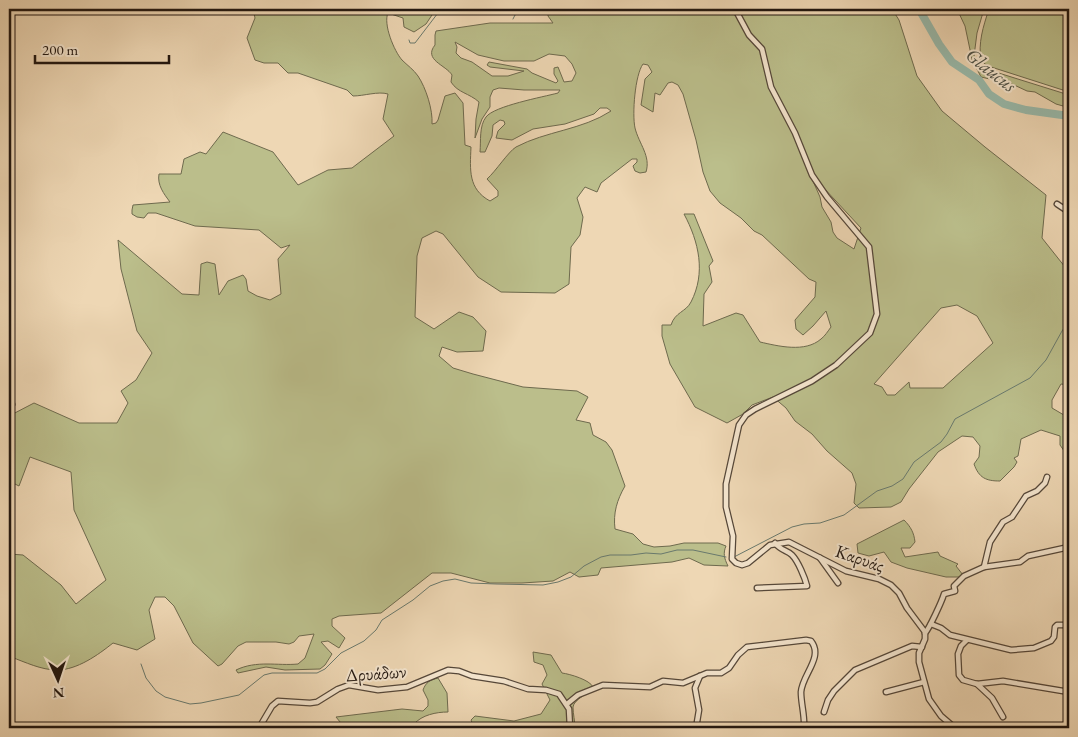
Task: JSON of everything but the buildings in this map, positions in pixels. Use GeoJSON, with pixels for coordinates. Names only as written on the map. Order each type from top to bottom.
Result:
{"type":"FeatureCollection","features":[{"type":"Feature","properties":{"kind":"street"},"geometry":{"type":"LineString","coordinates":[[735,9],[749,35],[762,49],[771,87],[795,133],[812,175],[827,197],[869,247],[877,314],[870,333],[836,366],[812,381],[755,409],[746,415],[739,426],[726,484],[726,507],[733,536],[732,559],[739,564],[748,563],[763,549],[775,543],[780,549],[792,555],[804,576],[807,586],[757,588]]}},
{"type":"Feature","properties":{"kind":"street"},"geometry":{"type":"LineString","coordinates":[[1057,204],[1069,212]]}},
{"type":"Feature","properties":{"kind":"street"},"geometry":{"type":"LineString","coordinates":[[984,567],[990,542],[1003,522],[1012,517],[1026,496],[1037,491],[1046,483],[1047,478]]}},
{"type":"Feature","properties":{"kind":"street","name":"Καρυάς"},"geometry":{"type":"LineString","coordinates":[[775,543],[792,543],[850,573],[879,579],[891,584],[925,633]]}},
{"type":"Feature","properties":{"kind":"street"},"geometry":{"type":"LineString","coordinates":[[954,728],[941,716],[929,699],[918,662],[925,633],[944,594],[954,591],[954,586],[964,576],[984,567],[1020,562],[1028,556],[1069,547]]}},
{"type":"Feature","properties":{"kind":"street"},"geometry":{"type":"LineString","coordinates":[[820,558],[838,583]]}},
{"type":"Feature","properties":{"kind":"street"},"geometry":{"type":"LineString","coordinates":[[931,624],[941,628],[950,635],[1010,650],[1031,648],[1051,641],[1057,625],[1069,625]]}},
{"type":"Feature","properties":{"kind":"street"},"geometry":{"type":"LineString","coordinates":[[967,640],[960,646],[958,652],[959,675],[962,680],[977,684],[1003,681],[1069,692]]}},
{"type":"Feature","properties":{"kind":"street"},"geometry":{"type":"LineString","coordinates":[[570,728],[571,715],[567,704],[578,695],[603,685],[650,687],[663,681],[683,683],[707,673],[726,672],[738,655],[747,647],[810,641],[814,645],[815,657],[810,671],[803,681],[801,692],[804,728]]}},
{"type":"Feature","properties":{"kind":"street"},"geometry":{"type":"LineString","coordinates":[[824,712],[828,700],[834,691],[855,670],[912,646],[922,647]]}},
{"type":"Feature","properties":{"kind":"street","name":"Δρυάδων"},"geometry":{"type":"LineString","coordinates":[[259,728],[272,706],[278,701],[317,702],[349,685],[378,690],[407,688],[448,670],[460,671],[472,676],[556,693],[567,704]]}},
{"type":"Feature","properties":{"kind":"street"},"geometry":{"type":"LineString","coordinates":[[696,728],[699,710],[695,688],[700,676]]}},
{"type":"Feature","properties":{"kind":"street"},"geometry":{"type":"LineString","coordinates":[[886,692],[924,682]]}},
{"type":"Feature","properties":{"kind":"street"},"geometry":{"type":"LineString","coordinates":[[977,684],[992,698],[1003,717]]}},
{"type":"Feature","properties":{"kind":"green space"},"geometry":{"type":"Polygon","coordinates":[[[253,9],[436,9],[426,24],[414,32],[404,27],[403,18],[388,13],[388,30],[399,56],[416,74],[424,87],[430,106],[432,124],[438,120],[445,96],[455,93],[463,103],[465,145],[471,147],[470,163],[472,178],[478,191],[490,201],[498,196],[498,191],[487,179],[516,147],[539,137],[576,127],[611,111],[607,108],[600,108],[594,114],[565,124],[533,129],[512,140],[496,138],[498,131],[505,124],[504,121],[500,120],[493,125],[492,136],[485,152],[480,152],[482,125],[486,117],[491,113],[531,99],[558,93],[560,90],[499,88],[493,90],[490,97],[490,107],[482,119],[475,138],[479,102],[454,86],[451,82],[452,75],[432,55],[436,31],[490,23],[553,23],[548,16],[548,9],[892,9],[899,20],[917,76],[942,111],[1046,195],[1042,238],[1069,272],[1069,385],[1061,384],[1052,400],[1052,408],[1069,418],[1069,458],[1060,445],[1060,436],[1041,430],[1021,439],[1018,456],[1014,458],[1017,462],[1014,467],[1000,481],[991,480],[981,476],[974,464],[979,457],[980,446],[973,437],[962,436],[938,452],[901,502],[891,507],[859,508],[854,503],[856,484],[852,473],[827,451],[812,434],[795,421],[786,408],[773,397],[752,405],[743,414],[727,423],[695,407],[670,364],[662,336],[662,325],[671,325],[675,317],[691,302],[698,280],[699,258],[697,247],[694,235],[684,214],[694,214],[713,261],[709,266],[712,282],[704,294],[703,326],[736,313],[743,315],[760,342],[791,347],[807,346],[815,343],[831,327],[826,311],[803,335],[796,329],[795,320],[815,297],[816,282],[809,279],[762,235],[754,231],[741,218],[720,203],[710,191],[703,172],[683,94],[678,85],[672,82],[668,83],[660,95],[655,93],[653,112],[641,105],[645,79],[652,72],[648,65],[643,64],[636,85],[634,114],[635,128],[647,161],[646,172],[640,173],[635,171],[633,166],[637,159],[632,159],[601,183],[597,192],[585,187],[577,198],[583,217],[580,235],[571,247],[569,284],[555,293],[501,292],[478,277],[443,234],[436,231],[422,238],[417,256],[415,317],[434,329],[459,312],[473,317],[486,331],[483,351],[457,352],[442,347],[439,356],[453,368],[523,387],[577,391],[588,397],[576,420],[590,423],[593,435],[606,442],[612,450],[625,486],[616,507],[615,529],[633,534],[643,544],[654,547],[684,543],[718,543],[726,546],[724,556],[728,566],[704,565],[689,558],[672,562],[601,568],[598,575],[579,577],[570,572],[553,581],[522,583],[490,583],[451,573],[432,573],[381,613],[339,616],[332,619],[332,626],[345,638],[339,648],[328,641],[321,642],[332,654],[320,669],[285,670],[266,667],[238,673],[236,670],[259,664],[298,664],[305,658],[314,634],[299,636],[294,642],[289,644],[246,642],[238,646],[218,666],[193,643],[174,606],[165,597],[155,597],[149,610],[155,639],[137,650],[113,643],[80,665],[57,670],[9,658],[9,554],[23,555],[61,585],[76,604],[106,580],[74,510],[71,472],[30,457],[19,486],[9,481],[9,416],[34,403],[79,423],[117,423],[128,403],[121,391],[136,380],[152,353],[137,331],[121,269],[118,240],[182,294],[199,295],[201,264],[207,262],[215,264],[219,295],[228,281],[243,275],[246,279],[248,291],[257,296],[270,300],[281,294],[278,259],[290,245],[281,248],[259,230],[195,226],[156,213],[148,213],[144,218],[137,217],[132,214],[133,205],[170,202],[160,186],[159,174],[181,174],[184,159],[200,152],[206,154],[223,132],[273,152],[298,185],[328,170],[352,168],[394,136],[383,119],[388,94],[353,96],[347,90],[298,73],[288,73],[278,63],[264,63],[255,60],[247,38],[255,18],[253,9]],[[455,42],[457,47],[456,53],[461,58],[472,62],[492,76],[508,76],[524,71],[490,67],[487,65],[489,62],[527,69],[556,83],[558,81],[554,74],[554,68],[558,67],[564,82],[572,81],[576,73],[572,64],[565,56],[549,54],[534,61],[504,61],[478,55],[455,42]],[[809,172],[820,197],[822,207],[831,222],[833,232],[837,238],[854,249],[861,228],[809,172]],[[957,305],[941,308],[874,384],[882,387],[887,395],[895,395],[909,382],[910,388],[943,388],[993,343],[977,316],[957,305]]]}},
{"type":"Feature","properties":{"kind":"green space"},"geometry":{"type":"Polygon","coordinates":[[[957,9],[984,9],[977,33],[973,64],[965,26],[957,9]]]}},
{"type":"Feature","properties":{"kind":"green space"},"geometry":{"type":"Polygon","coordinates":[[[989,9],[1069,9],[1069,92],[988,66],[981,61],[981,41],[989,9]]]}},
{"type":"Feature","properties":{"kind":"green space"},"geometry":{"type":"Polygon","coordinates":[[[979,65],[989,70],[1069,95],[1069,105],[1056,104],[1035,92],[1027,91],[1012,84],[981,77],[977,69],[979,65]]]}},
{"type":"Feature","properties":{"kind":"green space"},"geometry":{"type":"Polygon","coordinates":[[[904,520],[912,530],[915,542],[910,548],[901,548],[905,557],[938,552],[940,556],[958,564],[956,566],[963,575],[960,577],[946,577],[907,568],[891,562],[884,552],[869,556],[858,553],[857,544],[904,520]]]}},
{"type":"Feature","properties":{"kind":"green space"},"geometry":{"type":"Polygon","coordinates":[[[533,652],[551,655],[562,673],[584,680],[593,687],[574,704],[575,728],[488,728],[473,725],[471,720],[475,716],[514,721],[541,714],[550,700],[542,684],[547,675],[543,665],[534,662],[533,652]]]}},
{"type":"Feature","properties":{"kind":"green space"},"geometry":{"type":"Polygon","coordinates":[[[438,678],[447,693],[448,712],[425,716],[414,724],[414,728],[345,728],[336,717],[402,709],[423,711],[428,706],[428,700],[423,690],[424,687],[429,682],[438,678]]]}},
{"type":"Feature","properties":{"kind":"waterway"},"geometry":{"type":"LineString","coordinates":[[409,40],[410,43],[415,43],[441,9]]}},
{"type":"Feature","properties":{"kind":"waterway"},"geometry":{"type":"LineString","coordinates":[[513,19],[515,15],[524,9]]}},
{"type":"Feature","properties":{"kind":"waterway","name":"Glaucus"},"geometry":{"type":"LineString","coordinates":[[919,9],[939,44],[952,62],[979,80],[989,94],[1004,104],[1026,110],[1069,116]]}},
{"type":"Feature","properties":{"kind":"waterway"},"geometry":{"type":"LineString","coordinates":[[734,557],[792,527],[820,523],[844,515],[877,491],[892,486],[903,479],[914,462],[941,442],[955,419],[1030,378],[1046,360],[1069,321]]}},
{"type":"Feature","properties":{"kind":"waterway"},"geometry":{"type":"LineString","coordinates":[[141,664],[146,678],[156,691],[165,697],[190,704],[201,703],[239,695],[264,675],[272,673],[317,673],[325,669],[341,653],[364,641],[376,630],[382,620],[413,600],[430,586],[443,581],[455,579],[471,583],[543,585],[571,577],[584,566],[601,557],[610,555],[661,554],[677,550],[693,550],[726,557]]}}]}
